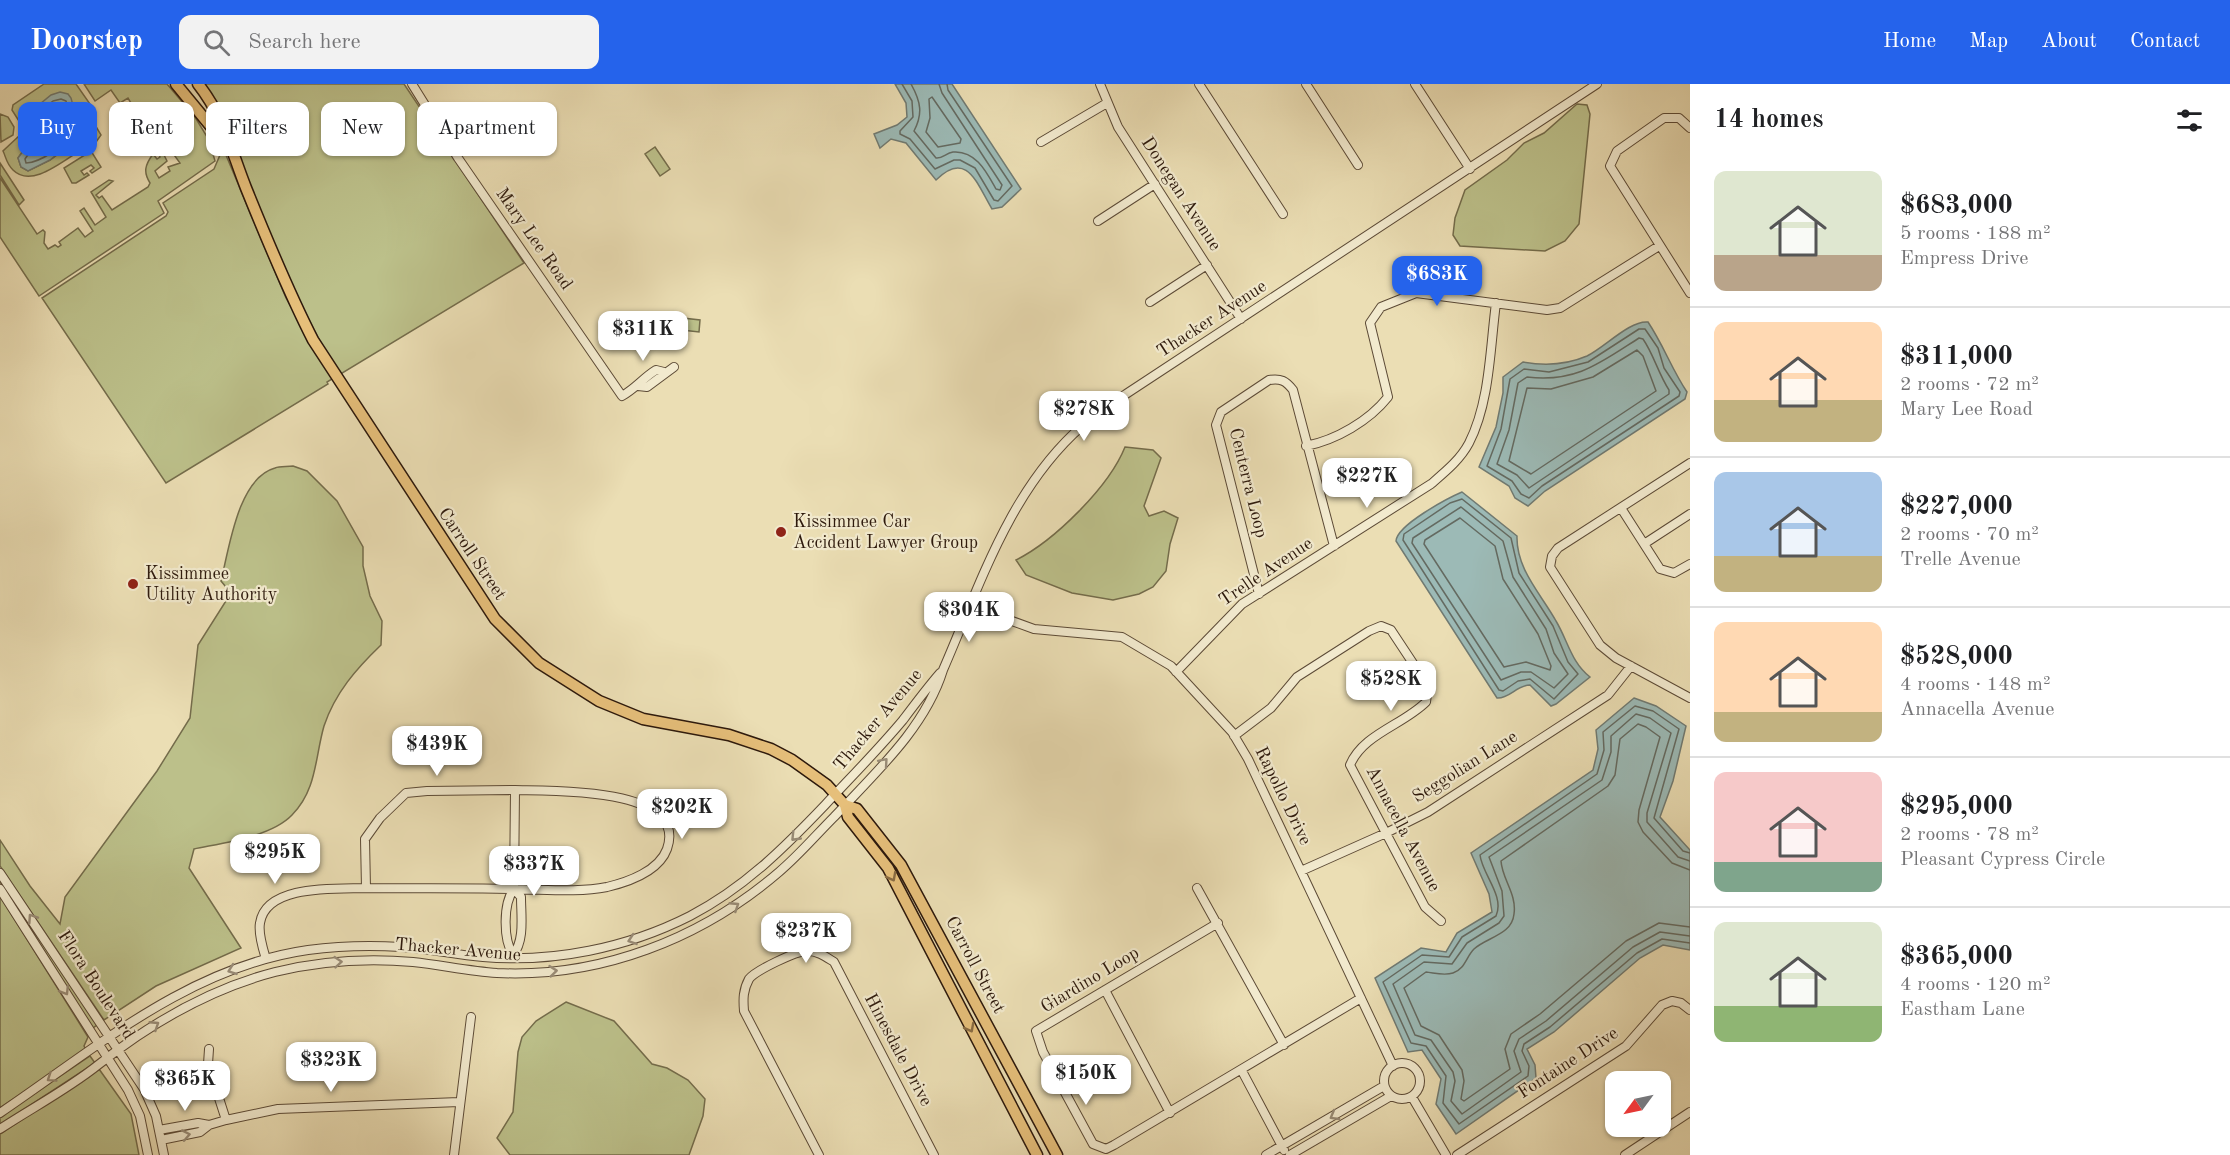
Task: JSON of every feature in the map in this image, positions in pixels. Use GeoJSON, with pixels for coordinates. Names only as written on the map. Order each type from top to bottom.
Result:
{"type":"FeatureCollection","features":[{"type":"Feature","properties":{"kind":"main road","name":"Carroll Street"},"geometry":{"type":"LineString","coordinates":[[176,84],[206,120]]}},
{"type":"Feature","properties":{"kind":"main road","name":"Carroll Street"},"geometry":{"type":"LineString","coordinates":[[198,84],[211,102]]}},
{"type":"Feature","properties":{"kind":"main road","name":"Carroll Street"},"geometry":{"type":"LineString","coordinates":[[233,156],[290,296],[313,340],[483,602],[511,638],[539,663],[599,701],[643,719],[729,735],[757,744],[792,760],[835,794],[845,805],[848,817],[878,852],[1037,1155]]}},
{"type":"Feature","properties":{"kind":"main road","name":"Carroll Street"},"geometry":{"type":"LineString","coordinates":[[845,805],[857,809],[901,865],[1057,1155]]}},
{"type":"Feature","properties":{"kind":"main road"},"geometry":{"type":"LineString","coordinates":[[905,901],[914,908],[960,993],[975,999]]}},
{"type":"Feature","properties":{"kind":"street","name":"Mary Lee Road"},"geometry":{"type":"LineString","coordinates":[[412,84],[458,158],[622,396],[656,370],[664,372],[674,367]]}},
{"type":"Feature","properties":{"kind":"street","name":"Donegan Avenue"},"geometry":{"type":"LineString","coordinates":[[1100,84],[1118,127],[1241,319]]}},
{"type":"Feature","properties":{"kind":"street"},"geometry":{"type":"LineString","coordinates":[[1199,84],[1283,214]]}},
{"type":"Feature","properties":{"kind":"street"},"geometry":{"type":"LineString","coordinates":[[1306,84],[1358,165]]}},
{"type":"Feature","properties":{"kind":"street"},"geometry":{"type":"LineString","coordinates":[[1414,84],[1470,169]]}},
{"type":"Feature","properties":{"kind":"street","name":"Thacker Avenue"},"geometry":{"type":"LineString","coordinates":[[0,1129],[176,1011],[255,977],[338,961],[387,961],[513,973],[550,971],[606,962],[659,945],[692,931],[742,901],[782,870],[845,805],[916,724],[935,695],[943,670],[1016,508],[1031,484],[1083,425],[1126,394],[1597,84]]}},
{"type":"Feature","properties":{"kind":"street"},"geometry":{"type":"LineString","coordinates":[[1041,142],[1107,103]]}},
{"type":"Feature","properties":{"kind":"street"},"geometry":{"type":"LineString","coordinates":[[1690,128],[1679,118],[1665,118],[1617,151],[1610,166],[1690,293]]}},
{"type":"Feature","properties":{"kind":"street"},"geometry":{"type":"LineString","coordinates":[[1098,221],[1155,184]]}},
{"type":"Feature","properties":{"kind":"street"},"geometry":{"type":"LineString","coordinates":[[1306,446],[1334,438],[1379,408],[1388,397],[1370,323],[1382,307],[1416,293],[1547,310],[1560,308],[1659,246]]}},
{"type":"Feature","properties":{"kind":"street"},"geometry":{"type":"LineString","coordinates":[[1150,302],[1207,265]]}},
{"type":"Feature","properties":{"kind":"street","name":"Trelle Avenue"},"geometry":{"type":"LineString","coordinates":[[1176,672],[1228,616],[1258,594],[1431,484],[1451,466],[1468,445],[1482,401],[1496,303]]}},
{"type":"Feature","properties":{"kind":"street","name":"Centerra Loop"},"geometry":{"type":"LineString","coordinates":[[1258,594],[1216,425],[1221,412],[1269,380],[1278,379],[1287,383],[1293,390],[1334,546]]}},
{"type":"Feature","properties":{"kind":"street"},"geometry":{"type":"LineString","coordinates":[[1690,463],[1558,548],[1552,556],[1551,567],[1600,645],[1631,666],[1690,698]]}},
{"type":"Feature","properties":{"kind":"street"},"geometry":{"type":"LineString","coordinates":[[1621,508],[1660,569],[1674,573],[1690,564]]}},
{"type":"Feature","properties":{"kind":"street"},"geometry":{"type":"LineString","coordinates":[[1644,544],[1690,514]]}},
{"type":"Feature","properties":{"kind":"street"},"geometry":{"type":"LineString","coordinates":[[1674,573],[1676,584]]}},
{"type":"Feature","properties":{"kind":"street","name":"Rapollo Drive"},"geometry":{"type":"LineString","coordinates":[[971,606],[1023,626],[1058,632],[1122,637],[1171,666],[1234,736],[1248,759],[1393,1066]]}},
{"type":"Feature","properties":{"kind":"street","name":"Annacella Avenue"},"geometry":{"type":"LineString","coordinates":[[1234,736],[1271,708],[1296,677],[1369,631],[1381,626],[1391,630],[1428,686],[1426,702],[1416,712],[1356,751],[1350,765],[1425,907],[1441,921]]}},
{"type":"Feature","properties":{"kind":"street","name":"Seggolian Lane"},"geometry":{"type":"LineString","coordinates":[[1301,871],[1428,812],[1608,695],[1631,666]]}},
{"type":"Feature","properties":{"kind":"street","name":"Thacker Avenue"},"geometry":{"type":"LineString","coordinates":[[0,1113],[110,1037],[191,988],[266,960],[332,947],[377,946],[513,957],[566,955],[637,938],[689,916],[736,888],[768,864],[885,740],[943,670]]}},
{"type":"Feature","properties":{"kind":"street"},"geometry":{"type":"LineString","coordinates":[[266,960],[260,923],[267,907],[278,897],[297,893],[366,888],[582,889],[624,882],[656,865],[663,859],[669,833],[659,814],[650,807],[576,791],[427,790],[406,793],[380,818],[365,840],[366,888]]}},
{"type":"Feature","properties":{"kind":"street"},"geometry":{"type":"LineString","coordinates":[[513,973],[513,957],[508,947],[507,898],[514,889],[515,790]]}},
{"type":"Feature","properties":{"kind":"street","name":"Flora Boulevard"},"geometry":{"type":"LineString","coordinates":[[0,873],[148,1096],[164,1155]]}},
{"type":"Feature","properties":{"kind":"street"},"geometry":{"type":"LineString","coordinates":[[1197,888],[1284,1045]]}},
{"type":"Feature","properties":{"kind":"street","name":"Flora Boulevard"},"geometry":{"type":"LineString","coordinates":[[0,889],[135,1102],[148,1155]]}},
{"type":"Feature","properties":{"kind":"street"},"geometry":{"type":"LineString","coordinates":[[513,957],[520,946],[521,918],[521,897],[514,889]]}},
{"type":"Feature","properties":{"kind":"street","name":"Giardino Loop"},"geometry":{"type":"LineString","coordinates":[[1218,923],[1036,1031],[1043,1052],[1093,1144],[1106,1149],[1242,1071],[1361,998]]}},
{"type":"Feature","properties":{"kind":"street","name":"Hinesdale Drive"},"geometry":{"type":"LineString","coordinates":[[819,1155],[744,1011],[743,992],[750,976],[795,953],[808,951],[822,954],[834,962],[934,1155]]}},
{"type":"Feature","properties":{"kind":"street"},"geometry":{"type":"LineString","coordinates":[[1105,990],[1170,1113]]}},
{"type":"Feature","properties":{"kind":"street","name":"Fontaine Drive"},"geometry":{"type":"LineString","coordinates":[[1457,1155],[1626,1046],[1662,1005],[1672,1001],[1681,1003],[1690,1010]]}},
{"type":"Feature","properties":{"kind":"street"},"geometry":{"type":"LineString","coordinates":[[454,1155],[471,1017]]}},
{"type":"Feature","properties":{"kind":"street"},"geometry":{"type":"LineString","coordinates":[[209,1049],[208,1064],[226,1120]]}},
{"type":"Feature","properties":{"kind":"street"},"geometry":{"type":"LineString","coordinates":[[1408,1065],[1419,1076],[1417,1091],[1412,1096],[1398,1099],[1391,1096],[1384,1086],[1384,1078],[1393,1066],[1408,1065]]}},
{"type":"Feature","properties":{"kind":"street"},"geometry":{"type":"LineString","coordinates":[[1242,1071],[1288,1155],[1391,1096]]}},
{"type":"Feature","properties":{"kind":"street"},"geometry":{"type":"LineString","coordinates":[[1266,1155],[1384,1086]]}},
{"type":"Feature","properties":{"kind":"street"},"geometry":{"type":"LineString","coordinates":[[1412,1096],[1446,1155]]}},
{"type":"Feature","properties":{"kind":"street"},"geometry":{"type":"LineString","coordinates":[[161,1140],[200,1132],[209,1125],[278,1108],[459,1102]]}},
{"type":"Feature","properties":{"kind":"street"},"geometry":{"type":"LineString","coordinates":[[1627,1155],[1690,1112]]}},
{"type":"Feature","properties":{"kind":"street"},"geometry":{"type":"LineString","coordinates":[[159,1130],[198,1123],[209,1125]]}},
{"type":"Feature","properties":{"kind":"green space"},"geometry":{"type":"Polygon","coordinates":[[[44,84],[76,84],[89,102],[18,102],[18,119],[12,110],[13,105],[44,84]]]}},
{"type":"Feature","properties":{"kind":"green space"},"geometry":{"type":"Polygon","coordinates":[[[84,84],[167,84],[182,102],[130,102],[128,98],[119,102],[111,90],[95,101],[84,84]]]}},
{"type":"Feature","properties":{"kind":"green space"},"geometry":{"type":"Polygon","coordinates":[[[203,84],[404,84],[417,103],[417,156],[452,156],[524,263],[339,375],[291,283],[239,156],[309,156],[309,102],[215,102],[203,84]]]}},
{"type":"Feature","properties":{"kind":"green space"},"geometry":{"type":"Polygon","coordinates":[[[1577,104],[1587,105],[1590,114],[1579,224],[1565,241],[1545,251],[1460,246],[1453,235],[1455,218],[1465,190],[1507,160],[1524,143],[1544,133],[1577,104]]]}},
{"type":"Feature","properties":{"kind":"green space"},"geometry":{"type":"Polygon","coordinates":[[[0,114],[8,117],[14,127],[13,135],[1,142],[0,114]]]}},
{"type":"Feature","properties":{"kind":"green space"},"geometry":{"type":"Polygon","coordinates":[[[194,116],[206,135],[206,156],[214,156],[215,161],[158,201],[164,213],[39,296],[0,237],[0,178],[37,234],[43,230],[45,232],[44,243],[48,249],[61,245],[59,242],[78,228],[85,237],[93,231],[80,211],[84,208],[95,225],[106,217],[91,192],[109,180],[113,181],[96,195],[99,198],[102,196],[112,210],[148,187],[150,183],[146,172],[152,156],[157,159],[160,156],[164,156],[167,161],[155,171],[159,178],[170,171],[168,167],[180,163],[175,156],[194,156],[194,116]]]}},
{"type":"Feature","properties":{"kind":"green space"},"geometry":{"type":"Polygon","coordinates":[[[97,128],[101,135],[97,141],[97,128]]]}},
{"type":"Feature","properties":{"kind":"green space"},"geometry":{"type":"Polygon","coordinates":[[[18,137],[18,158],[21,167],[28,171],[55,156],[71,156],[43,173],[32,176],[22,175],[13,170],[3,151],[18,137]]]}},
{"type":"Feature","properties":{"kind":"green space"},"geometry":{"type":"Polygon","coordinates":[[[655,147],[670,169],[660,176],[645,154],[655,147]]]}},
{"type":"Feature","properties":{"kind":"green space"},"geometry":{"type":"Polygon","coordinates":[[[83,156],[94,156],[101,167],[92,173],[90,171],[94,168],[91,165],[81,171],[84,175],[87,173],[89,175],[76,183],[72,183],[64,168],[83,156]]]}},
{"type":"Feature","properties":{"kind":"green space"},"geometry":{"type":"Polygon","coordinates":[[[220,156],[226,156],[286,298],[332,379],[327,382],[328,384],[166,483],[42,298],[166,216],[168,212],[163,203],[214,169],[220,156]]]}},
{"type":"Feature","properties":{"kind":"green space"},"geometry":{"type":"Polygon","coordinates":[[[0,163],[24,200],[19,205],[0,175],[0,163]]]}},
{"type":"Feature","properties":{"kind":"green space"},"geometry":{"type":"Polygon","coordinates":[[[674,317],[700,320],[699,332],[673,329],[674,317]]]}},
{"type":"Feature","properties":{"kind":"green space"},"geometry":{"type":"Polygon","coordinates":[[[1125,447],[1153,450],[1161,458],[1144,506],[1149,516],[1164,511],[1178,518],[1170,544],[1166,571],[1153,587],[1139,594],[1113,600],[1072,593],[1026,575],[1016,560],[1047,540],[1079,511],[1107,479],[1125,447]]]}},
{"type":"Feature","properties":{"kind":"green space"},"geometry":{"type":"Polygon","coordinates":[[[293,466],[307,471],[337,501],[363,547],[363,566],[370,596],[382,621],[381,645],[355,672],[334,703],[324,726],[311,784],[292,815],[283,823],[259,834],[194,849],[189,868],[241,948],[156,986],[104,1020],[0,866],[0,840],[30,886],[60,924],[65,897],[157,771],[190,718],[198,645],[231,593],[221,581],[237,516],[244,500],[252,485],[262,474],[277,467],[293,466]]]}},
{"type":"Feature","properties":{"kind":"green space"},"geometry":{"type":"Polygon","coordinates":[[[0,879],[97,1025],[93,1028],[0,882],[0,879]]]}},
{"type":"Feature","properties":{"kind":"green space"},"geometry":{"type":"Polygon","coordinates":[[[0,896],[88,1037],[84,1046],[86,1050],[0,1108],[0,896]]]}},
{"type":"Feature","properties":{"kind":"green space"},"geometry":{"type":"Polygon","coordinates":[[[566,1002],[614,1021],[652,1064],[667,1068],[688,1080],[705,1099],[703,1116],[689,1155],[510,1155],[497,1138],[513,1112],[518,1052],[522,1037],[536,1021],[566,1002]]]}},
{"type":"Feature","properties":{"kind":"green space"},"geometry":{"type":"Polygon","coordinates":[[[90,1056],[95,1063],[0,1125],[0,1117],[90,1056]]]}},
{"type":"Feature","properties":{"kind":"green space"},"geometry":{"type":"Polygon","coordinates":[[[99,1069],[131,1114],[139,1155],[0,1155],[0,1134],[99,1069]]]}},
{"type":"Feature","properties":{"kind":"water"},"geometry":{"type":"Polygon","coordinates":[[[895,84],[952,84],[1021,189],[1002,207],[992,209],[976,181],[963,169],[956,168],[947,171],[936,180],[906,143],[891,139],[880,148],[874,134],[897,125],[907,117],[906,103],[895,84]]]}},
{"type":"Feature","properties":{"kind":"water"},"geometry":{"type":"Polygon","coordinates":[[[60,92],[68,94],[72,102],[42,102],[51,95],[60,92]]]}},
{"type":"Feature","properties":{"kind":"water"},"geometry":{"type":"Polygon","coordinates":[[[19,156],[55,156],[28,171],[21,167],[19,156]]]}},
{"type":"Feature","properties":{"kind":"water"},"geometry":{"type":"Polygon","coordinates":[[[1648,322],[1687,392],[1685,399],[1545,491],[1528,506],[1515,498],[1509,486],[1479,467],[1496,427],[1503,393],[1503,377],[1523,362],[1555,364],[1587,356],[1633,325],[1648,322]]]}},
{"type":"Feature","properties":{"kind":"water"},"geometry":{"type":"Polygon","coordinates":[[[1462,492],[1517,536],[1521,559],[1530,581],[1556,621],[1578,665],[1590,677],[1556,704],[1551,706],[1530,685],[1497,698],[1396,541],[1405,527],[1414,520],[1462,492]]]}},
{"type":"Feature","properties":{"kind":"water"},"geometry":{"type":"Polygon","coordinates":[[[1634,698],[1656,706],[1686,726],[1673,781],[1660,817],[1690,850],[1690,950],[1663,945],[1640,958],[1554,1032],[1527,1049],[1535,1065],[1536,1078],[1456,1134],[1436,1104],[1441,1079],[1422,1050],[1408,1052],[1375,978],[1421,948],[1446,952],[1457,933],[1492,912],[1489,894],[1471,853],[1593,770],[1598,749],[1596,730],[1634,698]]]}},
{"type":"Feature","properties":{"kind":"place","name":"Kissimmee Car Accident Lawyer Group"},"geometry":{"type":"Point","coordinates":[781,532]}},
{"type":"Feature","properties":{"kind":"place","name":"Kissimmee Utility Authority"},"geometry":{"type":"Point","coordinates":[133,584]}}]}
